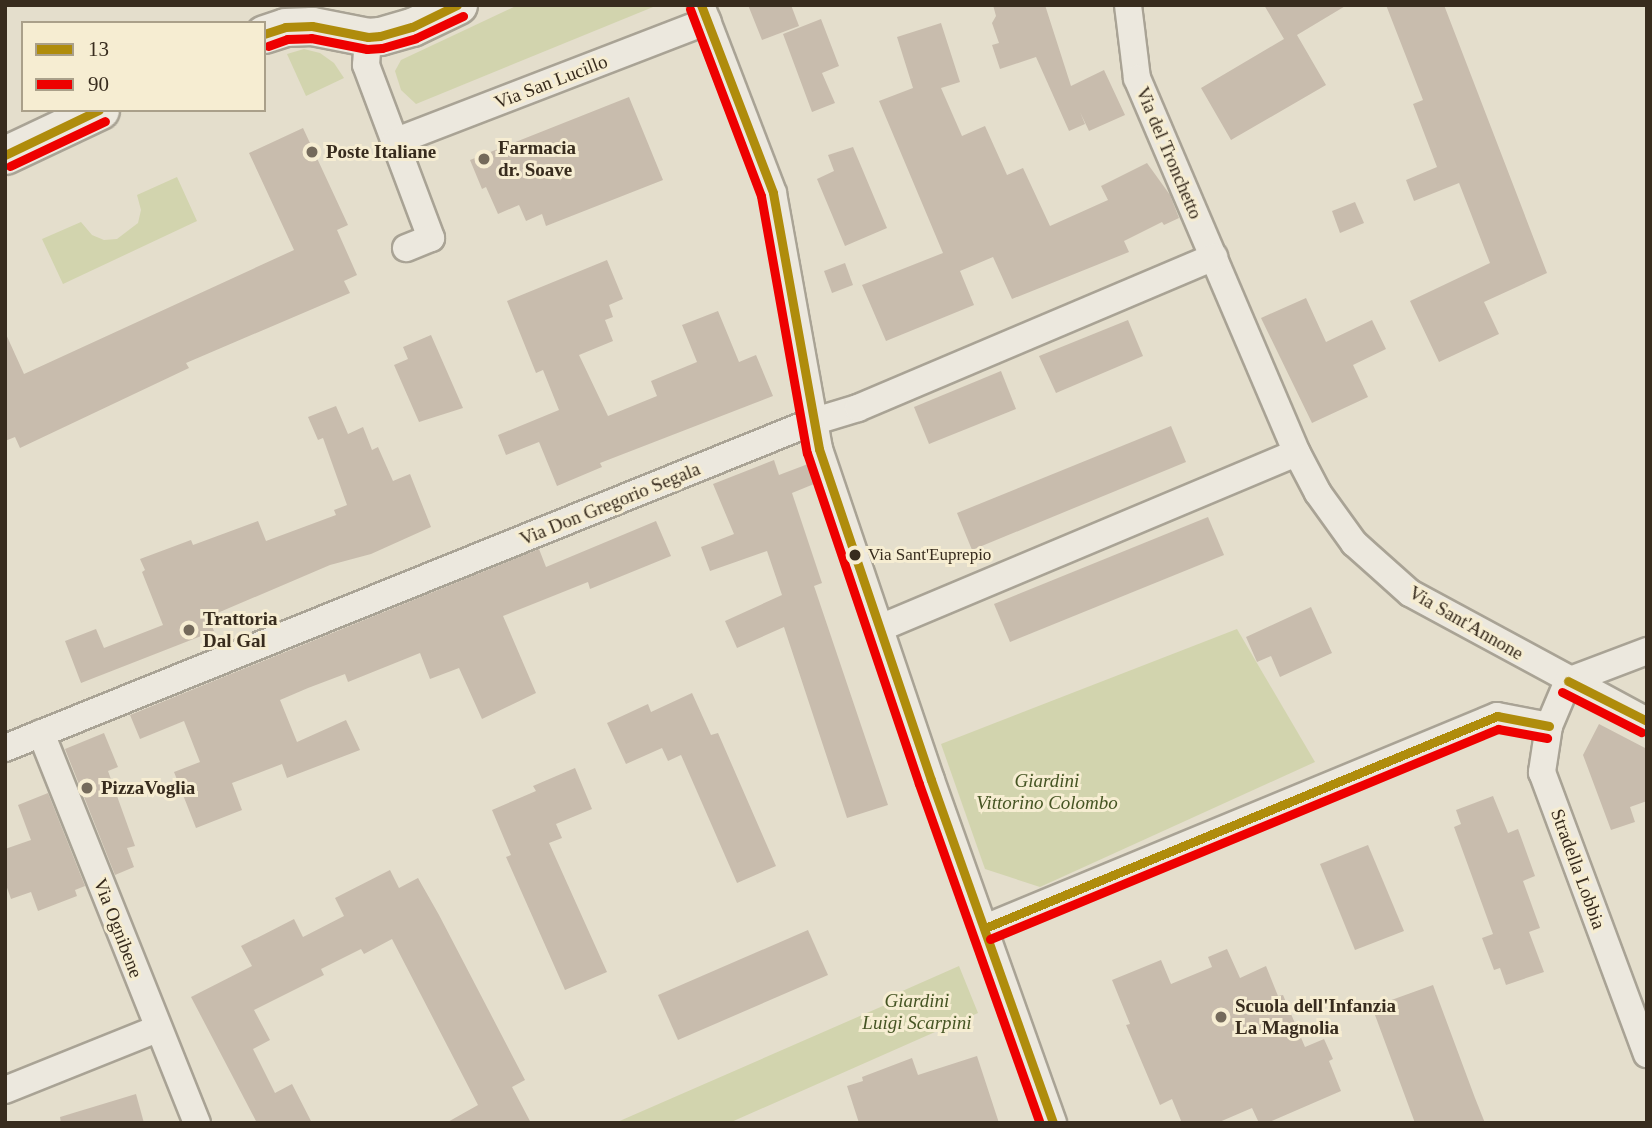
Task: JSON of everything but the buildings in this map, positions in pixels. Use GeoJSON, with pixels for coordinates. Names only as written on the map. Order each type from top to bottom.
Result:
{"type":"FeatureCollection","features":[{"type":"Feature","properties":{"kind":"street"},"geometry":{"type":"LineString","coordinates":[[266,33],[285,27],[312,26],[368,37],[412,27],[458,5]]}},
{"type":"Feature","properties":{"kind":"street","name":"Via del Tronchetto"},"geometry":{"type":"LineString","coordinates":[[1128,5],[1137,78],[1214,257]]}},
{"type":"Feature","properties":{"kind":"street","name":"Via San Lucillo"},"geometry":{"type":"LineString","coordinates":[[394,142],[704,13],[774,193],[812,422]]}},
{"type":"Feature","properties":{"kind":"street"},"geometry":{"type":"LineString","coordinates":[[368,37],[366,65],[431,238],[405,248]]}},
{"type":"Feature","properties":{"kind":"street"},"geometry":{"type":"LineString","coordinates":[[5,155],[96,112]]}},
{"type":"Feature","properties":{"kind":"street","name":"Via Don Gregorio Segala"},"geometry":{"type":"LineString","coordinates":[[5,748],[812,422],[858,408],[1214,257]]}},
{"type":"Feature","properties":{"kind":"street","name":"Via Sant'Annone"},"geometry":{"type":"LineString","coordinates":[[1214,257],[1297,453],[1318,493],[1354,543],[1410,593],[1568,681],[1647,721]]}},
{"type":"Feature","properties":{"kind":"street"},"geometry":{"type":"LineString","coordinates":[[812,422],[880,628],[1053,1123]]}},
{"type":"Feature","properties":{"kind":"street"},"geometry":{"type":"LineString","coordinates":[[880,628],[1297,453]]}},
{"type":"Feature","properties":{"kind":"street"},"geometry":{"type":"LineString","coordinates":[[1568,681],[1647,651]]}},
{"type":"Feature","properties":{"kind":"street","name":"Stradella Lobbia"},"geometry":{"type":"LineString","coordinates":[[1568,681],[1549,726],[1542,772],[1647,1054]]}},
{"type":"Feature","properties":{"kind":"street"},"geometry":{"type":"LineString","coordinates":[[985,928],[1497,716],[1549,726]]}},
{"type":"Feature","properties":{"kind":"street","name":"Via Ognibene"},"geometry":{"type":"LineString","coordinates":[[41,733],[197,1123]]}},
{"type":"Feature","properties":{"kind":"street"},"geometry":{"type":"LineString","coordinates":[[5,1090],[158,1029]]}},
{"type":"Feature","properties":{"kind":"green space"},"geometry":{"type":"Polygon","coordinates":[[[518,5],[658,5],[416,104],[401,90],[395,71],[401,60],[518,5]]]}},
{"type":"Feature","properties":{"kind":"green space"},"geometry":{"type":"Polygon","coordinates":[[[304,49],[320,53],[334,63],[344,78],[306,96],[287,54],[304,49]]]}},
{"type":"Feature","properties":{"kind":"green space"},"geometry":{"type":"Polygon","coordinates":[[[177,177],[197,221],[63,284],[42,239],[81,222],[92,235],[104,240],[117,239],[138,223],[141,210],[137,195],[177,177]]]}},
{"type":"Feature","properties":{"kind":"green space","name":"Giardini Vittorino Colombo"},"geometry":{"type":"Polygon","coordinates":[[[1237,629],[1315,762],[1040,887],[985,869],[941,744],[1237,629]]]}},
{"type":"Feature","properties":{"kind":"green space","name":"Giardini Luigi Scarpini"},"geometry":{"type":"Polygon","coordinates":[[[959,966],[978,1013],[729,1123],[615,1123],[892,1002],[891,996],[959,966]]]}},
{"type":"Feature","properties":{"kind":"transit line","name":"13"},"geometry":{"type":"LineString","coordinates":[[266,33],[285,27],[312,26],[368,37],[380,36],[412,27],[457,5]]}},
{"type":"Feature","properties":{"kind":"transit line","name":"13"},"geometry":{"type":"LineString","coordinates":[[701,5],[773,193],[819,449],[931,780],[1053,1123]]}},
{"type":"Feature","properties":{"kind":"transit line","name":"90"},"geometry":{"type":"LineString","coordinates":[[690,9],[761,196],[807,453],[919,784],[1040,1123]]}},
{"type":"Feature","properties":{"kind":"transit line","name":"90"},"geometry":{"type":"LineString","coordinates":[[268,46],[287,39],[311,38],[367,49],[382,48],[416,38],[463,16]]}},
{"type":"Feature","properties":{"kind":"transit line","name":"13"},"geometry":{"type":"LineString","coordinates":[[5,155],[95,112]]}},
{"type":"Feature","properties":{"kind":"transit line","name":"90"},"geometry":{"type":"LineString","coordinates":[[10,166],[105,121]]}},
{"type":"Feature","properties":{"kind":"transit line","name":"13"},"geometry":{"type":"LineString","coordinates":[[1568,681],[1647,721]]}},
{"type":"Feature","properties":{"kind":"transit line","name":"90"},"geometry":{"type":"LineString","coordinates":[[1562,692],[1641,732]]}},
{"type":"Feature","properties":{"kind":"transit line","name":"13"},"geometry":{"type":"LineString","coordinates":[[985,928],[1497,716],[1549,726]]}},
{"type":"Feature","properties":{"kind":"transit line","name":"90"},"geometry":{"type":"LineString","coordinates":[[990,939],[1498,729],[1547,738]]}},
{"type":"Feature","properties":{"kind":"place","name":"Poste Italiane"},"geometry":{"type":"Point","coordinates":[312,152]}},
{"type":"Feature","properties":{"kind":"place","name":"Farmacia dr. Soave"},"geometry":{"type":"Point","coordinates":[484,159]}},
{"type":"Feature","properties":{"kind":"place","name":"Via Sant'Euprepio"},"geometry":{"type":"Point","coordinates":[855,555]}},
{"type":"Feature","properties":{"kind":"place","name":"Trattoria Dal Gal"},"geometry":{"type":"Point","coordinates":[189,630]}},
{"type":"Feature","properties":{"kind":"place","name":"PizzaVoglia"},"geometry":{"type":"Point","coordinates":[87,788]}},
{"type":"Feature","properties":{"kind":"place","name":"Scuola dell'Infanzia La Magnolia"},"geometry":{"type":"Point","coordinates":[1221,1017]}}]}
